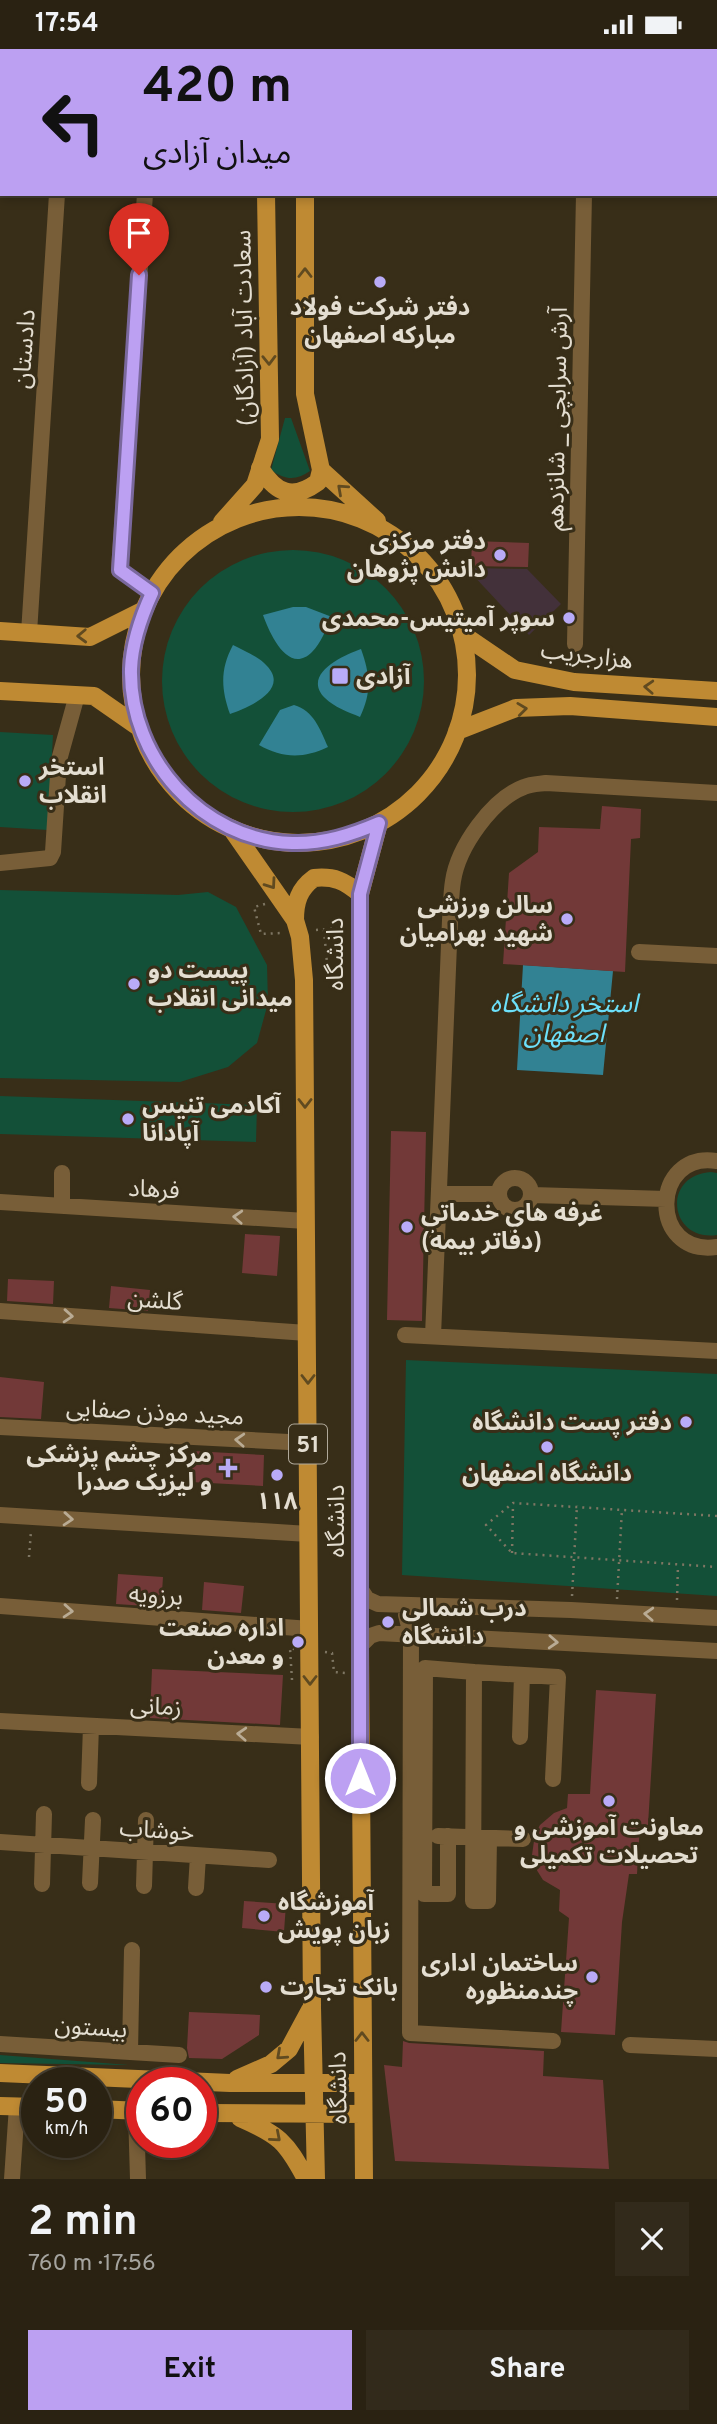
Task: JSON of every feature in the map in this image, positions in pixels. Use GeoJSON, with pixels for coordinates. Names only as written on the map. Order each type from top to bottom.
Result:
{"type":"FeatureCollection","features":[{"type":"Feature","properties":{"kind":"main road","name":"سعادت آباد (آزادگان)"},"geometry":{"type":"LineString","coordinates":[[217,528],[255,485],[270,439],[266,196]]}},
{"type":"Feature","properties":{"kind":"main road"},"geometry":{"type":"LineString","coordinates":[[260,468],[271,486],[286,492],[305,491],[318,482],[321,470],[305,394],[305,196]]}},
{"type":"Feature","properties":{"kind":"main road"},"geometry":{"type":"LineString","coordinates":[[321,470],[417,554],[452,605],[462,634],[467,666],[465,699],[457,731],[445,759],[427,784],[405,806],[379,823],[351,835],[290,843],[260,839],[230,828],[201,811],[175,788],[154,760],[140,728],[133,699],[131,669],[135,639],[152,593],[170,567],[192,545],[217,528],[245,515],[265,510],[306,506],[336,510],[366,520],[393,535]]}},
{"type":"Feature","properties":{"kind":"main road"},"geometry":{"type":"LineString","coordinates":[[0,631],[90,637],[144,610]]}},
{"type":"Feature","properties":{"kind":"main road","name":"هزارجریب"},"geometry":{"type":"LineString","coordinates":[[462,634],[515,670],[574,683],[717,691]]}},
{"type":"Feature","properties":{"kind":"main road"},"geometry":{"type":"LineString","coordinates":[[0,691],[94,696],[140,728]]}},
{"type":"Feature","properties":{"kind":"main road"},"geometry":{"type":"LineString","coordinates":[[457,731],[516,708],[570,706],[717,717]]}},
{"type":"Feature","properties":{"kind":"main road","name":"دانشگاه"},"geometry":{"type":"LineString","coordinates":[[364,2179],[360,1646],[360,894],[379,823]]}},
{"type":"Feature","properties":{"kind":"main road","name":"دانشگاه"},"geometry":{"type":"LineString","coordinates":[[230,828],[295,920],[300,937],[304,980],[314,2081]]}},
{"type":"Feature","properties":{"kind":"main road"},"geometry":{"type":"LineString","coordinates":[[295,920],[295,905],[300,892],[314,878],[343,881],[360,894]]}},
{"type":"Feature","properties":{"kind":"main road"},"geometry":{"type":"LineString","coordinates":[[230,2083],[271,2064],[289,2049],[312,2007]]}},
{"type":"Feature","properties":{"kind":"main road"},"geometry":{"type":"LineString","coordinates":[[0,2085],[3,2082],[0,2075],[230,2083],[362,2083]]}},
{"type":"Feature","properties":{"kind":"main road","name":"51"},"geometry":{"type":"LineString","coordinates":[[314,2081],[315,2115]]}},
{"type":"Feature","properties":{"kind":"main road"},"geometry":{"type":"LineString","coordinates":[[217,2113],[363,2114]]}},
{"type":"Feature","properties":{"kind":"main road"},"geometry":{"type":"LineString","coordinates":[[230,2113],[271,2131],[292,2152],[306,2179]]}},
{"type":"Feature","properties":{"kind":"main road","name":"دانشگاه"},"geometry":{"type":"LineString","coordinates":[[315,2115],[316,2179]]}},
{"type":"Feature","properties":{"kind":"street","name":"دادستان"},"geometry":{"type":"LineString","coordinates":[[29,633],[57,196]]}},
{"type":"Feature","properties":{"kind":"street"},"geometry":{"type":"LineString","coordinates":[[145,196],[120,570],[152,593]]}},
{"type":"Feature","properties":{"kind":"street","name":"آرش سرابچی _ شانزدهم"},"geometry":{"type":"LineString","coordinates":[[575,644],[584,196]]}},
{"type":"Feature","properties":{"kind":"street"},"geometry":{"type":"LineString","coordinates":[[0,863],[50,858],[53,852],[59,760],[77,695]]}},
{"type":"Feature","properties":{"kind":"street"},"geometry":{"type":"LineString","coordinates":[[433,1336],[453,879],[461,855],[474,832],[506,797],[525,786],[546,783],[717,793]]}},
{"type":"Feature","properties":{"kind":"street"},"geometry":{"type":"LineString","coordinates":[[639,952],[717,956]]}},
{"type":"Feature","properties":{"kind":"street"},"geometry":{"type":"LineString","coordinates":[[717,1161],[698,1162],[684,1168],[669,1185],[666,1199],[668,1219],[681,1238],[698,1246],[717,1247]]}},
{"type":"Feature","properties":{"kind":"street"},"geometry":{"type":"LineString","coordinates":[[62,1173],[62,1206]]}},
{"type":"Feature","properties":{"kind":"street"},"geometry":{"type":"LineString","coordinates":[[514,1177],[528,1183],[532,1195],[527,1206],[516,1210],[507,1208],[499,1194],[504,1182],[514,1177]]}},
{"type":"Feature","properties":{"kind":"street"},"geometry":{"type":"LineString","coordinates":[[439,1195],[499,1194]]}},
{"type":"Feature","properties":{"kind":"street"},"geometry":{"type":"LineString","coordinates":[[532,1195],[666,1199]]}},
{"type":"Feature","properties":{"kind":"street","name":"فرهاد"},"geometry":{"type":"LineString","coordinates":[[0,1202],[306,1221]]}},
{"type":"Feature","properties":{"kind":"street","name":"گلشن"},"geometry":{"type":"LineString","coordinates":[[0,1311],[307,1333]]}},
{"type":"Feature","properties":{"kind":"street"},"geometry":{"type":"LineString","coordinates":[[405,1335],[717,1351]]}},
{"type":"Feature","properties":{"kind":"street","name":"مجید موذن صفایی"},"geometry":{"type":"LineString","coordinates":[[0,1427],[308,1443]]}},
{"type":"Feature","properties":{"kind":"street"},"geometry":{"type":"LineString","coordinates":[[0,1515],[309,1535]]}},
{"type":"Feature","properties":{"kind":"street"},"geometry":{"type":"LineString","coordinates":[[361,1590],[368,1599],[378,1604],[717,1618]]}},
{"type":"Feature","properties":{"kind":"street"},"geometry":{"type":"LineString","coordinates":[[411,1605],[406,1615],[411,1634],[417,1835],[424,1894],[448,1894],[448,1836]]}},
{"type":"Feature","properties":{"kind":"street","name":"برزویه"},"geometry":{"type":"LineString","coordinates":[[0,1606],[310,1629]]}},
{"type":"Feature","properties":{"kind":"street"},"geometry":{"type":"LineString","coordinates":[[360,1646],[370,1636],[379,1633],[717,1650]]}},
{"type":"Feature","properties":{"kind":"street"},"geometry":{"type":"LineString","coordinates":[[553,1779],[558,1677],[425,1668],[410,2033],[553,2041]]}},
{"type":"Feature","properties":{"kind":"street"},"geometry":{"type":"LineString","coordinates":[[474,1672],[481,1838]]}},
{"type":"Feature","properties":{"kind":"street"},"geometry":{"type":"LineString","coordinates":[[520,1737],[522,1675]]}},
{"type":"Feature","properties":{"kind":"street","name":"زمانی"},"geometry":{"type":"LineString","coordinates":[[0,1721],[310,1737]]}},
{"type":"Feature","properties":{"kind":"street"},"geometry":{"type":"LineString","coordinates":[[89,1783],[91,1726]]}},
{"type":"Feature","properties":{"kind":"street"},"geometry":{"type":"LineString","coordinates":[[42,1884],[44,1814]]}},
{"type":"Feature","properties":{"kind":"street"},"geometry":{"type":"LineString","coordinates":[[90,1883],[93,1820]]}},
{"type":"Feature","properties":{"kind":"street"},"geometry":{"type":"LineString","coordinates":[[144,1886],[146,1820]]}},
{"type":"Feature","properties":{"kind":"street"},"geometry":{"type":"LineString","coordinates":[[417,1835],[523,1839]]}},
{"type":"Feature","properties":{"kind":"street","name":"خوشاب"},"geometry":{"type":"LineString","coordinates":[[0,1842],[269,1860]]}},
{"type":"Feature","properties":{"kind":"street"},"geometry":{"type":"LineString","coordinates":[[196,1888],[198,1856]]}},
{"type":"Feature","properties":{"kind":"street"},"geometry":{"type":"LineString","coordinates":[[130,2052],[132,1950]]}},
{"type":"Feature","properties":{"kind":"street","name":"بیستون"},"geometry":{"type":"LineString","coordinates":[[0,2044],[179,2055]]}},
{"type":"Feature","properties":{"kind":"street"},"geometry":{"type":"LineString","coordinates":[[631,2045],[717,2049]]}},
{"type":"Feature","properties":{"kind":"street"},"geometry":{"type":"LineString","coordinates":[[8,2106],[12,2179]]}},
{"type":"Feature","properties":{"kind":"street"},"geometry":{"type":"LineString","coordinates":[[138,2158],[138,2179]]}},
{"type":"Feature","properties":{"kind":"path"},"geometry":{"type":"LineString","coordinates":[[254,907],[261,934]]}},
{"type":"Feature","properties":{"kind":"path"},"geometry":{"type":"LineString","coordinates":[[324,930],[328,974]]}},
{"type":"Feature","properties":{"kind":"path"},"geometry":{"type":"LineString","coordinates":[[512,1553],[513,1503]]}},
{"type":"Feature","properties":{"kind":"path"},"geometry":{"type":"LineString","coordinates":[[717,1516],[513,1503],[486,1525],[512,1553],[717,1567]]}},
{"type":"Feature","properties":{"kind":"path"},"geometry":{"type":"LineString","coordinates":[[571,1610],[577,1505]]}},
{"type":"Feature","properties":{"kind":"path"},"geometry":{"type":"LineString","coordinates":[[616,1612],[622,1509]]}},
{"type":"Feature","properties":{"kind":"path"},"geometry":{"type":"LineString","coordinates":[[29,1557],[32,1517]]}},
{"type":"Feature","properties":{"kind":"path"},"geometry":{"type":"LineString","coordinates":[[677,1616],[678,1565]]}},
{"type":"Feature","properties":{"kind":"path"},"geometry":{"type":"LineString","coordinates":[[292,1680],[290,1648],[300,1649]]}},
{"type":"Feature","properties":{"kind":"path"},"geometry":{"type":"LineString","coordinates":[[321,1652],[332,1653],[334,1672],[356,1674]]}},
{"type":"Feature","properties":{"kind":"shaded area"},"geometry":{"type":"Polygon","coordinates":[[[474,568],[527,569],[561,604],[529,635],[471,573],[474,568]]]}},
{"type":"Feature","properties":{"kind":"green space"},"geometry":{"type":"Polygon","coordinates":[[[285,418],[291,418],[310,471],[295,478],[281,476],[271,470],[285,418]]]}},
{"type":"Feature","properties":{"kind":"green space"},"geometry":{"type":"Polygon","coordinates":[[[293,550],[319,553],[343,560],[366,572],[386,588],[402,608],[414,631],[421,655],[424,681],[421,707],[414,731],[402,754],[386,774],[366,790],[343,802],[319,809],[293,812],[267,809],[243,802],[220,790],[200,774],[184,754],[172,731],[165,707],[162,681],[165,655],[172,631],[184,608],[200,588],[220,572],[243,560],[267,553],[293,550]]]}},
{"type":"Feature","properties":{"kind":"green space","name":"استخر انقلاب"},"geometry":{"type":"Polygon","coordinates":[[[0,732],[53,735],[48,830],[0,827],[0,732]]]}},
{"type":"Feature","properties":{"kind":"green space","name":"پیست دو میدانی انقلاب"},"geometry":{"type":"Polygon","coordinates":[[[0,890],[178,895],[208,892],[236,907],[267,965],[268,1003],[257,1043],[228,1067],[180,1082],[0,1078],[0,890]]]}},
{"type":"Feature","properties":{"kind":"green space","name":"آکادمی تنیس آپادانا"},"geometry":{"type":"Polygon","coordinates":[[[0,1096],[257,1105],[256,1142],[0,1134],[0,1096]]]}},
{"type":"Feature","properties":{"kind":"green space"},"geometry":{"type":"Polygon","coordinates":[[[717,1173],[717,1235],[701,1234],[689,1229],[681,1219],[677,1207],[678,1195],[684,1184],[695,1176],[717,1173]]]}},
{"type":"Feature","properties":{"kind":"green space"},"geometry":{"type":"Polygon","coordinates":[[[406,1360],[717,1374],[717,1596],[402,1575],[406,1360]]]}},
{"type":"Feature","properties":{"kind":"green space"},"geometry":{"type":"Polygon","coordinates":[[[0,2055],[129,2065],[0,2063],[0,2055]]]}},
{"type":"Feature","properties":{"kind":"water"},"geometry":{"type":"Polygon","coordinates":[[[293,607],[306,607],[332,617],[312,652],[303,658],[295,659],[275,641],[263,615],[293,607]]]}},
{"type":"Feature","properties":{"kind":"water"},"geometry":{"type":"Polygon","coordinates":[[[233,645],[263,662],[273,675],[273,683],[270,690],[256,703],[230,714],[223,679],[233,645]]]}},
{"type":"Feature","properties":{"kind":"water"},"geometry":{"type":"Polygon","coordinates":[[[361,649],[368,683],[360,717],[325,698],[319,689],[318,681],[321,674],[336,661],[361,649]]]}},
{"type":"Feature","properties":{"kind":"water"},"geometry":{"type":"Polygon","coordinates":[[[294,705],[311,716],[328,747],[310,754],[284,755],[259,745],[280,710],[294,705]]]}},
{"type":"Feature","properties":{"kind":"water","name":"استخر دانشگاه اصفهان"},"geometry":{"type":"Polygon","coordinates":[[[523,965],[613,971],[603,1075],[517,1070],[523,965]]]}},
{"type":"Feature","properties":{"kind":"building","name":"دفتر مرکزی دانش پژوهان"},"geometry":{"type":"Polygon","coordinates":[[[472,541],[529,543],[528,567],[471,566],[472,541]]]}},
{"type":"Feature","properties":{"kind":"building","name":"سالن ورزشی شهید بهرامیان"},"geometry":{"type":"Polygon","coordinates":[[[602,806],[641,809],[640,838],[631,839],[625,972],[503,964],[509,873],[538,852],[539,827],[600,829],[602,806]]]}},
{"type":"Feature","properties":{"kind":"building"},"geometry":{"type":"Polygon","coordinates":[[[391,1131],[426,1132],[422,1321],[387,1320],[391,1131]]]}},
{"type":"Feature","properties":{"kind":"building"},"geometry":{"type":"Polygon","coordinates":[[[245,1234],[280,1236],[277,1276],[242,1273],[245,1234]]]}},
{"type":"Feature","properties":{"kind":"building"},"geometry":{"type":"Polygon","coordinates":[[[8,1279],[54,1281],[53,1304],[7,1301],[8,1279]]]}},
{"type":"Feature","properties":{"kind":"building"},"geometry":{"type":"Polygon","coordinates":[[[111,1286],[150,1290],[148,1311],[109,1308],[111,1286]]]}},
{"type":"Feature","properties":{"kind":"building"},"geometry":{"type":"Polygon","coordinates":[[[0,1377],[44,1382],[41,1419],[0,1417],[0,1377]]]}},
{"type":"Feature","properties":{"kind":"building","name":"مرکز چشم پزشکی و لیزیک صدرا"},"geometry":{"type":"Polygon","coordinates":[[[193,1451],[264,1455],[263,1486],[191,1482],[193,1451]]]}},
{"type":"Feature","properties":{"kind":"building"},"geometry":{"type":"Polygon","coordinates":[[[118,1574],[163,1577],[161,1607],[116,1604],[118,1574]]]}},
{"type":"Feature","properties":{"kind":"building"},"geometry":{"type":"Polygon","coordinates":[[[204,1582],[244,1586],[241,1613],[202,1610],[204,1582]]]}},
{"type":"Feature","properties":{"kind":"building"},"geometry":{"type":"Polygon","coordinates":[[[152,1669],[283,1675],[280,1725],[150,1718],[152,1669]]]}},
{"type":"Feature","properties":{"kind":"building","name":"معاونت آموزشی و تحصیلات تکمیلی"},"geometry":{"type":"Polygon","coordinates":[[[596,1690],[656,1694],[648,1825],[640,1824],[637,1874],[629,1874],[622,1922],[615,2035],[561,2032],[569,1918],[559,1911],[560,1890],[543,1880],[533,1864],[532,1855],[535,1834],[540,1825],[554,1813],[567,1808],[568,1794],[590,1794],[596,1690]]]}},
{"type":"Feature","properties":{"kind":"building","name":"آموزشگاه زبان پویش"},"geometry":{"type":"Polygon","coordinates":[[[244,1901],[286,1904],[284,1932],[242,1928],[244,1901]]]}},
{"type":"Feature","properties":{"kind":"building"},"geometry":{"type":"Polygon","coordinates":[[[189,2012],[260,2015],[259,2035],[222,2059],[189,2058],[189,2012]]]}},
{"type":"Feature","properties":{"kind":"building"},"geometry":{"type":"Polygon","coordinates":[[[403,2041],[544,2051],[543,2076],[603,2080],[609,2169],[395,2161],[384,2065],[402,2067],[403,2041]]]}},
{"type":"Feature","properties":{"kind":"place","name":"دفتر شرکت فولاد مبارکه اصفهان"},"geometry":{"type":"Point","coordinates":[380,282]}},
{"type":"Feature","properties":{"kind":"place","name":"دفتر مرکزی دانش پژوهان"},"geometry":{"type":"Point","coordinates":[500,555]}},
{"type":"Feature","properties":{"kind":"place","name":"سوپر آمیتیس-محمدی"},"geometry":{"type":"Point","coordinates":[569,618]}},
{"type":"Feature","properties":{"kind":"place","name":"آزادی"},"geometry":{"type":"Point","coordinates":[340,676]}},
{"type":"Feature","properties":{"kind":"place","name":"استخر انقلاب"},"geometry":{"type":"Point","coordinates":[25,781]}},
{"type":"Feature","properties":{"kind":"place","name":"سالن ورزشی شهید بهرامیان"},"geometry":{"type":"Point","coordinates":[567,919]}},
{"type":"Feature","properties":{"kind":"place","name":"پیست دو میدانی انقلاب"},"geometry":{"type":"Point","coordinates":[134,984]}},
{"type":"Feature","properties":{"kind":"place","name":"آکادمی تنیس آپادانا"},"geometry":{"type":"Point","coordinates":[128,1119]}},
{"type":"Feature","properties":{"kind":"place","name":"غرفه هاي خدماتي (دفاتر بيمه)"},"geometry":{"type":"Point","coordinates":[407,1227]}},
{"type":"Feature","properties":{"kind":"place","name":"دفتر پست دانشگاه"},"geometry":{"type":"Point","coordinates":[686,1422]}},
{"type":"Feature","properties":{"kind":"place","name":"دانشگاه اصفهان"},"geometry":{"type":"Point","coordinates":[547,1447]}},
{"type":"Feature","properties":{"kind":"place","name":"مرکز چشم پزشکی و لیزیک صدرا"},"geometry":{"type":"Point","coordinates":[228,1468]}},
{"type":"Feature","properties":{"kind":"place","name":"۱۱۸"},"geometry":{"type":"Point","coordinates":[277,1475]}},
{"type":"Feature","properties":{"kind":"place","name":"درب شمالی دانشگاه"},"geometry":{"type":"Point","coordinates":[388,1622]}},
{"type":"Feature","properties":{"kind":"place","name":"اداره صنعت و معدن"},"geometry":{"type":"Point","coordinates":[298,1642]}},
{"type":"Feature","properties":{"kind":"place","name":"معاونت آموزشی و تحصیلات تکمیلی"},"geometry":{"type":"Point","coordinates":[609,1801]}},
{"type":"Feature","properties":{"kind":"place","name":"آموزشگاه زبان پویش"},"geometry":{"type":"Point","coordinates":[264,1916]}},
{"type":"Feature","properties":{"kind":"place","name":"ساختمان اداری چندمنظوره"},"geometry":{"type":"Point","coordinates":[592,1977]}},
{"type":"Feature","properties":{"kind":"place","name":"بانک تجارت"},"geometry":{"type":"Point","coordinates":[266,1987]}},
{"type":"Feature","properties":{"kind":"route"},"geometry":{"type":"LineString","coordinates":[[139,275],[120,570],[152,593],[135,639],[131,669],[133,699],[140,728],[154,760],[175,788],[201,811],[230,828],[260,839],[290,843],[321,842],[351,835],[379,823],[360,894],[360,1778]]}}]}
